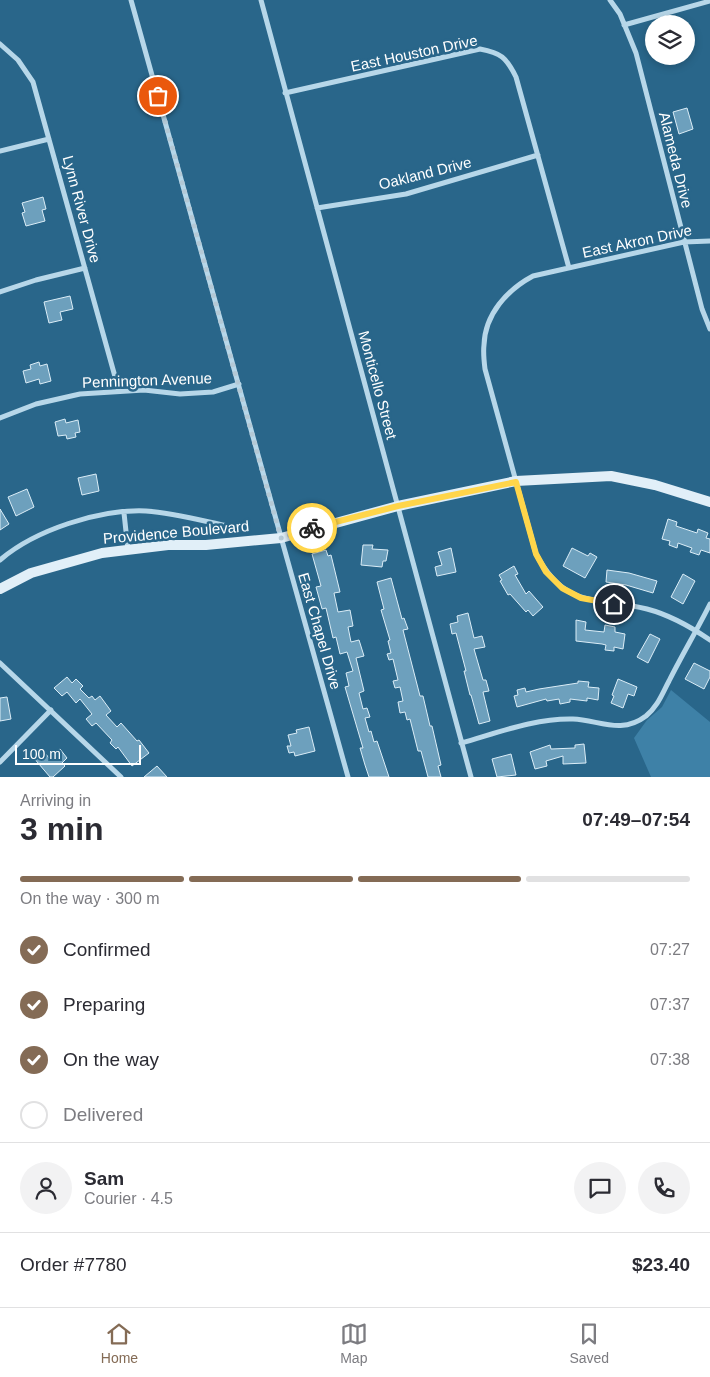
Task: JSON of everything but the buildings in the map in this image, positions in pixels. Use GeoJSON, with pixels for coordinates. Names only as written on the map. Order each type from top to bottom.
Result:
{"type":"FeatureCollection","features":[{"type":"Feature","properties":{"kind":"main road","name":"Providence Boulevard"},"geometry":{"type":"LineString","coordinates":[[0,589],[31,573],[102,553],[168,545],[206,545],[281,538],[398,506],[516,482],[611,476],[656,485],[710,502]]}},
{"type":"Feature","properties":{"kind":"street","name":"East Chapel Drive"},"geometry":{"type":"LineString","coordinates":[[131,0],[348,777]]}},
{"type":"Feature","properties":{"kind":"street","name":"Monticello Street"},"geometry":{"type":"LineString","coordinates":[[261,0],[471,777]]}},
{"type":"Feature","properties":{"kind":"street","name":"Alameda Drive"},"geometry":{"type":"LineString","coordinates":[[610,0],[624,25],[636,54],[702,309],[710,329]]}},
{"type":"Feature","properties":{"kind":"street"},"geometry":{"type":"LineString","coordinates":[[624,25],[710,1]]}},
{"type":"Feature","properties":{"kind":"street","name":"Lynn River Drive"},"geometry":{"type":"LineString","coordinates":[[0,44],[18,60],[33,82],[119,391]]}},
{"type":"Feature","properties":{"kind":"street","name":"East Houston Drive"},"geometry":{"type":"LineString","coordinates":[[285,93],[480,49],[496,52],[509,64],[516,77],[569,268]]}},
{"type":"Feature","properties":{"kind":"street"},"geometry":{"type":"LineString","coordinates":[[0,151],[49,139]]}},
{"type":"Feature","properties":{"kind":"street","name":"Oakland Drive"},"geometry":{"type":"LineString","coordinates":[[316,208],[406,194],[538,154]]}},
{"type":"Feature","properties":{"kind":"street","name":"East Akron Drive"},"geometry":{"type":"LineString","coordinates":[[710,241],[684,242],[533,276],[518,284],[499,302],[491,318],[483,344],[485,369],[516,482],[536,554],[546,572],[562,588],[581,598],[648,609],[669,617],[710,640]]}},
{"type":"Feature","properties":{"kind":"street"},"geometry":{"type":"LineString","coordinates":[[0,292],[36,280],[85,268]]}},
{"type":"Feature","properties":{"kind":"street","name":"Pennington Avenue"},"geometry":{"type":"LineString","coordinates":[[0,418],[36,404],[80,394],[144,390],[180,394],[212,392],[239,384]]}},
{"type":"Feature","properties":{"kind":"street","name":"Providence Boulevard"},"geometry":{"type":"LineString","coordinates":[[0,560],[32,539],[57,527],[83,518],[143,511],[167,513],[232,527]]}},
{"type":"Feature","properties":{"kind":"street"},"geometry":{"type":"LineString","coordinates":[[124,513],[128,550]]}},
{"type":"Feature","properties":{"kind":"street"},"geometry":{"type":"LineString","coordinates":[[461,743],[541,721],[574,719],[609,726],[634,722],[646,716],[658,704],[668,681],[697,631],[710,604]]}},
{"type":"Feature","properties":{"kind":"street"},"geometry":{"type":"LineString","coordinates":[[0,664],[120,777]]}},
{"type":"Feature","properties":{"kind":"street"},"geometry":{"type":"LineString","coordinates":[[0,762],[51,710]]}},
{"type":"Feature","properties":{"kind":"shaded area"},"geometry":{"type":"Polygon","coordinates":[[[671,690],[710,722],[710,777],[651,777],[634,738],[647,720],[662,707],[671,690]]]}},
{"type":"Feature","properties":{"kind":"way so far"},"geometry":{"type":"LineString","coordinates":[[158,96],[281,538],[312,528]]}},
{"type":"Feature","properties":{"kind":"route"},"geometry":{"type":"LineString","coordinates":[[312,528],[398,506],[516,482],[536,554],[546,572],[562,588],[581,598],[614,604]]}}]}
